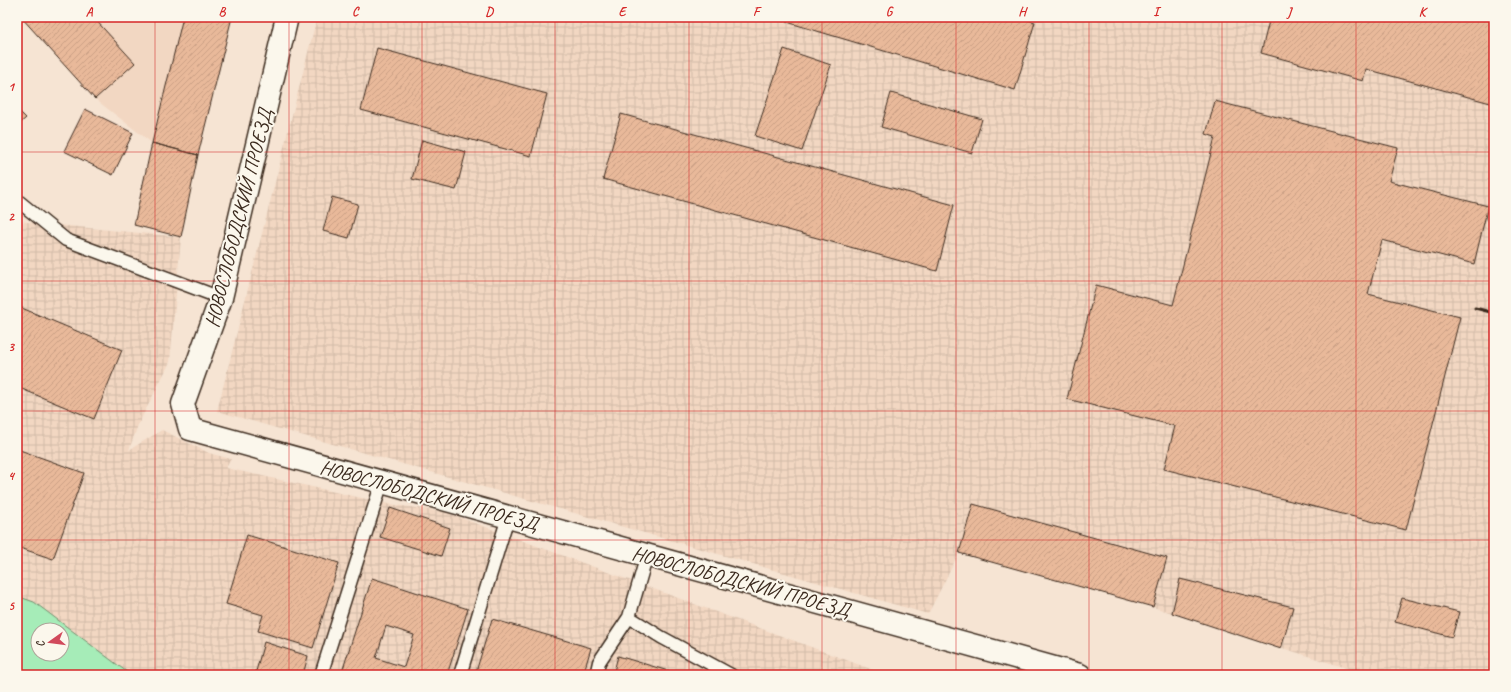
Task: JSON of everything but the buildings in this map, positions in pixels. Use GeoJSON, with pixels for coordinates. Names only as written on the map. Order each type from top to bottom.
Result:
{"type":"FeatureCollection","features":[{"type":"Feature","properties":{"kind":"street","name":"НОВОСЛОБОДСКИЙ ПРОЕЗД"},"geometry":{"type":"LineString","coordinates":[[287,17],[221,298],[183,404],[190,429],[1080,675]]}},
{"type":"Feature","properties":{"kind":"lane"},"geometry":{"type":"LineString","coordinates":[[17,200],[66,240],[221,298]]}},
{"type":"Feature","properties":{"kind":"lane"},"geometry":{"type":"LineString","coordinates":[[321,675],[382,482]]}},
{"type":"Feature","properties":{"kind":"lane"},"geometry":{"type":"LineString","coordinates":[[460,675],[508,517]]}},
{"type":"Feature","properties":{"kind":"lane"},"geometry":{"type":"LineString","coordinates":[[596,675],[600,662],[629,617],[647,555]]}},
{"type":"Feature","properties":{"kind":"lane"},"geometry":{"type":"LineString","coordinates":[[629,617],[661,637],[731,675]]}},
{"type":"Feature","properties":{"kind":"shaded area"},"geometry":{"type":"Polygon","coordinates":[[[21,17],[232,17],[198,155],[152,143],[95,99],[21,17]]]}},
{"type":"Feature","properties":{"kind":"shaded area"},"geometry":{"type":"Polygon","coordinates":[[[317,17],[1494,17],[1494,675],[1368,675],[1153,607],[959,553],[928,614],[217,411],[317,17]]]}},
{"type":"Feature","properties":{"kind":"shaded area"},"geometry":{"type":"Polygon","coordinates":[[[17,221],[181,237],[170,362],[138,425],[129,450],[162,430],[209,453],[231,459],[226,468],[389,504],[445,512],[887,675],[131,675],[70,629],[70,622],[61,622],[34,602],[17,596],[17,221]]]}},
{"type":"Feature","properties":{"kind":"green space"},"geometry":{"type":"Polygon","coordinates":[[[17,596],[34,602],[61,622],[30,622],[30,662],[70,662],[70,629],[131,675],[17,675],[17,596]]]}},
{"type":"Feature","properties":{"kind":"railway"},"geometry":{"type":"LineString","coordinates":[[1475,308],[1494,313]]}}]}
